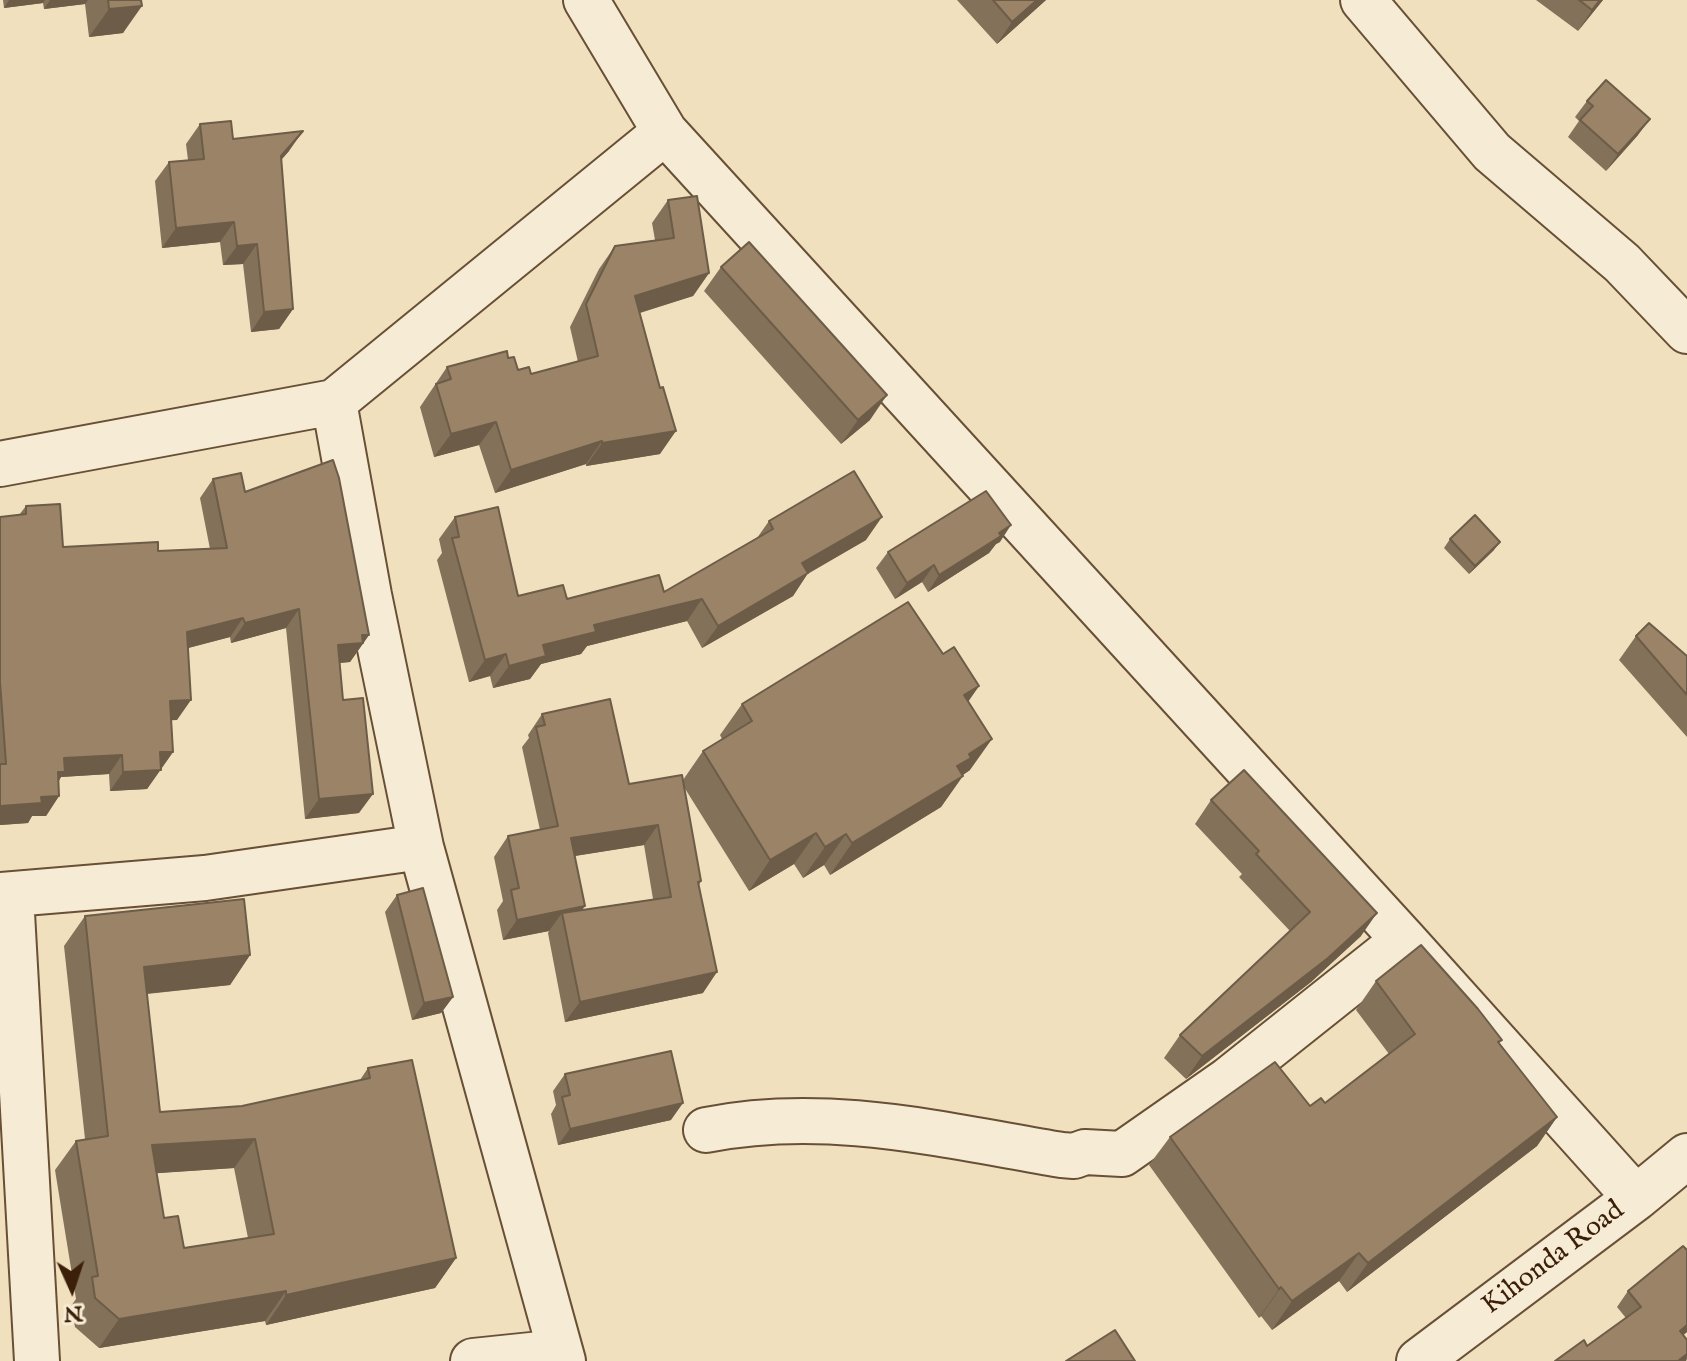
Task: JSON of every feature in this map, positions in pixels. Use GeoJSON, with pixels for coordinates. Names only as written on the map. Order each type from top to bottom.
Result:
{"type":"FeatureCollection","features":[{"type":"Feature","properties":{"kind":"street"},"geometry":{"type":"LineString","coordinates":[[586,0],[665,132],[1636,1198]]}},
{"type":"Feature","properties":{"kind":"street"},"geometry":{"type":"LineString","coordinates":[[1363,0],[1492,152],[1622,263],[1687,331]]}},
{"type":"Feature","properties":{"kind":"street"},"geometry":{"type":"LineString","coordinates":[[0,464],[334,402],[665,132]]}},
{"type":"Feature","properties":{"kind":"street"},"geometry":{"type":"LineString","coordinates":[[334,402],[369,595],[421,847],[562,1356],[473,1361]]}},
{"type":"Feature","properties":{"kind":"street"},"geometry":{"type":"LineString","coordinates":[[37,1361],[6,895],[205,878],[421,847]]}},
{"type":"Feature","properties":{"kind":"street"},"geometry":{"type":"LineString","coordinates":[[706,1130],[747,1122],[788,1119],[869,1123],[1062,1155],[1074,1156],[1085,1152],[1122,1154],[1228,1080],[1404,940]]}},
{"type":"Feature","properties":{"kind":"street","name":"Kihonda Road"},"geometry":{"type":"LineString","coordinates":[[1419,1361],[1687,1156]]}},
{"type":"Feature","properties":{"kind":"building"},"geometry":{"type":"Polygon","coordinates":[[[108,0],[141,0],[142,6],[109,9],[108,0]]]}},
{"type":"Feature","properties":{"kind":"building"},"geometry":{"type":"Polygon","coordinates":[[[993,0],[1037,0],[1012,22],[993,0]]]}},
{"type":"Feature","properties":{"kind":"building"},"geometry":{"type":"Polygon","coordinates":[[[1579,0],[1600,0],[1592,10],[1579,0]]]}},
{"type":"Feature","properties":{"kind":"building"},"geometry":{"type":"Polygon","coordinates":[[[1606,80],[1650,119],[1618,154],[1580,120],[1593,106],[1587,101],[1606,80]]]}},
{"type":"Feature","properties":{"kind":"building"},"geometry":{"type":"Polygon","coordinates":[[[231,121],[233,139],[303,131],[281,156],[293,309],[264,312],[257,244],[237,246],[234,222],[176,228],[169,162],[204,159],[200,124],[231,121]]]}},
{"type":"Feature","properties":{"kind":"building"},"geometry":{"type":"Polygon","coordinates":[[[697,196],[709,273],[635,296],[660,388],[663,387],[676,431],[602,441],[511,470],[496,422],[451,434],[436,384],[451,379],[447,367],[507,351],[508,358],[514,357],[518,370],[529,367],[531,374],[598,356],[586,304],[615,246],[674,238],[668,200],[697,196]]]}},
{"type":"Feature","properties":{"kind":"building"},"geometry":{"type":"Polygon","coordinates":[[[749,242],[887,395],[858,420],[721,267],[749,242]]]}},
{"type":"Feature","properties":{"kind":"building"},"geometry":{"type":"Polygon","coordinates":[[[333,460],[369,635],[362,635],[363,643],[338,645],[343,700],[363,698],[373,794],[319,799],[299,609],[245,623],[243,618],[187,632],[191,700],[170,701],[173,752],[160,752],[161,770],[123,772],[122,755],[64,758],[65,772],[58,772],[59,796],[41,797],[42,803],[0,806],[0,764],[6,764],[0,682],[0,517],[26,514],[26,506],[60,504],[63,547],[158,542],[158,551],[227,548],[213,479],[241,473],[245,492],[333,460]]]}},
{"type":"Feature","properties":{"kind":"building"},"geometry":{"type":"Polygon","coordinates":[[[854,471],[882,517],[802,563],[808,573],[718,626],[702,599],[594,625],[596,632],[543,645],[546,656],[509,666],[506,654],[485,660],[452,538],[459,537],[455,517],[498,507],[518,596],[563,585],[567,599],[659,575],[664,592],[773,529],[769,521],[854,471]]]}},
{"type":"Feature","properties":{"kind":"building"},"geometry":{"type":"Polygon","coordinates":[[[986,491],[1011,525],[999,533],[1001,536],[939,575],[934,565],[907,583],[888,552],[986,491]]]}},
{"type":"Feature","properties":{"kind":"building"},"geometry":{"type":"Polygon","coordinates":[[[1475,515],[1500,542],[1475,566],[1450,539],[1475,515]]]}},
{"type":"Feature","properties":{"kind":"building"},"geometry":{"type":"Polygon","coordinates":[[[908,602],[943,654],[954,647],[979,686],[964,695],[992,739],[957,766],[963,776],[852,843],[846,834],[825,847],[816,833],[770,860],[703,751],[752,721],[742,704],[908,602]]]}},
{"type":"Feature","properties":{"kind":"building"},"geometry":{"type":"Polygon","coordinates":[[[1649,623],[1687,656],[1687,695],[1636,636],[1649,623]]]}},
{"type":"Feature","properties":{"kind":"building"},"geometry":{"type":"Polygon","coordinates":[[[610,699],[629,784],[682,775],[701,881],[698,882],[717,972],[580,1002],[562,913],[671,897],[658,825],[571,838],[585,906],[517,920],[511,890],[519,888],[508,836],[558,826],[536,727],[545,725],[542,714],[610,699]]]}},
{"type":"Feature","properties":{"kind":"building"},"geometry":{"type":"Polygon","coordinates":[[[1244,770],[1377,913],[1328,958],[1202,1056],[1180,1035],[1310,912],[1211,800],[1244,770]]]}},
{"type":"Feature","properties":{"kind":"building"},"geometry":{"type":"Polygon","coordinates":[[[423,888],[453,997],[424,1003],[397,895],[423,888]]]}},
{"type":"Feature","properties":{"kind":"building"},"geometry":{"type":"Polygon","coordinates":[[[244,899],[250,955],[144,967],[160,1112],[242,1106],[370,1078],[368,1068],[412,1060],[456,1258],[286,1295],[286,1291],[119,1319],[95,1298],[92,1277],[98,1276],[76,1141],[108,1136],[85,916],[244,899]],[[255,1139],[152,1145],[164,1218],[178,1216],[184,1248],[274,1234],[255,1139]]]}},
{"type":"Feature","properties":{"kind":"building"},"geometry":{"type":"Polygon","coordinates":[[[1421,945],[1478,1009],[1502,1040],[1498,1042],[1557,1117],[1368,1263],[1359,1253],[1292,1301],[1281,1287],[1279,1289],[1170,1137],[1275,1062],[1310,1106],[1321,1098],[1325,1103],[1415,1034],[1376,981],[1421,945]]]}},
{"type":"Feature","properties":{"kind":"building"},"geometry":{"type":"Polygon","coordinates":[[[671,1051],[683,1103],[570,1129],[562,1097],[570,1095],[565,1074],[671,1051]]]}},
{"type":"Feature","properties":{"kind":"building"},"geometry":{"type":"Polygon","coordinates":[[[1683,1246],[1687,1250],[1687,1325],[1680,1331],[1687,1340],[1687,1354],[1678,1361],[1555,1361],[1584,1340],[1587,1346],[1641,1307],[1628,1291],[1683,1246]]]}},
{"type":"Feature","properties":{"kind":"building"},"geometry":{"type":"Polygon","coordinates":[[[1115,1330],[1135,1361],[1066,1361],[1115,1330]]]}}]}
